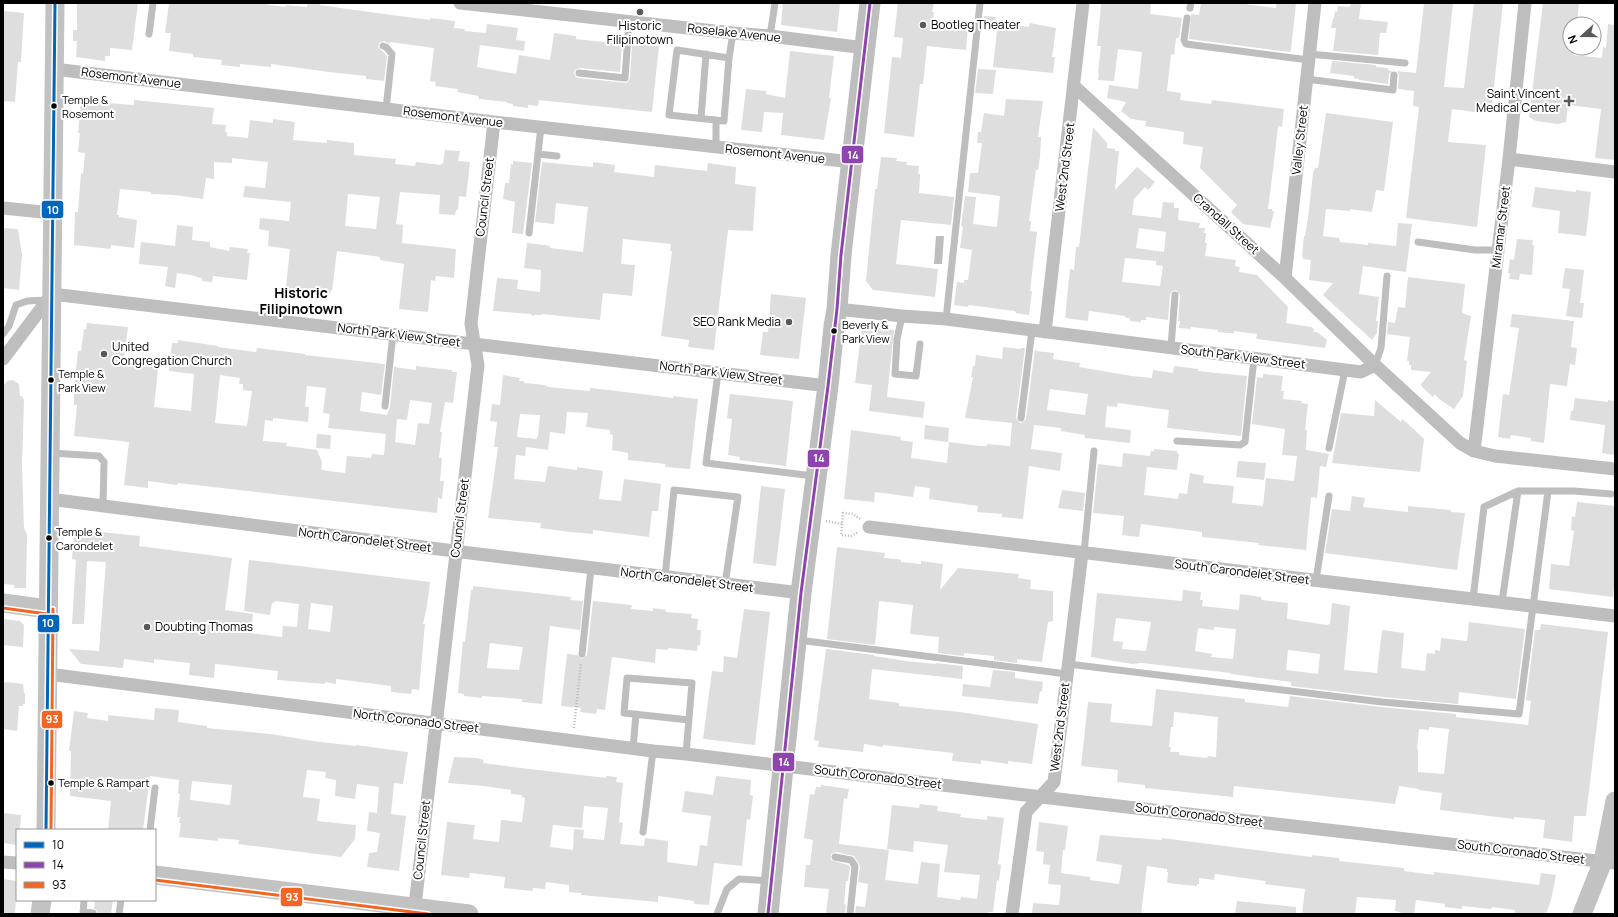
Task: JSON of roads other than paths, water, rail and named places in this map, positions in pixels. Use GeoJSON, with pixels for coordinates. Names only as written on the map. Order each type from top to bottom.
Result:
{"type":"FeatureCollection","features":[{"type":"Feature","properties":{"kind":"main road"},"geometry":{"type":"LineString","coordinates":[[46,829],[49,297],[52,213],[55,3]]}},
{"type":"Feature","properties":{"kind":"main road"},"geometry":{"type":"LineString","coordinates":[[768,914],[801,593],[828,386],[837,309],[841,255],[870,3]]}},
{"type":"Feature","properties":{"kind":"main road"},"geometry":{"type":"LineString","coordinates":[[3,603],[48,609]]}},
{"type":"Feature","properties":{"kind":"main road"},"geometry":{"type":"LineString","coordinates":[[1582,914],[1609,862],[1615,801]]}},
{"type":"Feature","properties":{"kind":"main road"},"geometry":{"type":"LineString","coordinates":[[156,876],[414,911],[469,914]]}},
{"type":"Feature","properties":{"kind":"main road"},"geometry":{"type":"LineString","coordinates":[[40,914],[42,901]]}},
{"type":"Feature","properties":{"kind":"street","name":"Roselake Avenue"},"geometry":{"type":"LineString","coordinates":[[460,3],[770,36],[864,48]]}},
{"type":"Feature","properties":{"kind":"street","name":"West 2nd Street"},"geometry":{"type":"LineString","coordinates":[[1045,332],[1083,3]]}},
{"type":"Feature","properties":{"kind":"street","name":"Valley Street"},"geometry":{"type":"LineString","coordinates":[[1285,278],[1315,3]]}},
{"type":"Feature","properties":{"kind":"street","name":"Miramar Street"},"geometry":{"type":"LineString","coordinates":[[1474,451],[1509,159],[1525,3]]}},
{"type":"Feature","properties":{"kind":"street","name":"Rosemont Avenue"},"geometry":{"type":"LineString","coordinates":[[54,69],[494,122],[852,162]]}},
{"type":"Feature","properties":{"kind":"street","name":"Crandall Street"},"geometry":{"type":"LineString","coordinates":[[1074,86],[1285,278],[1375,365]]}},
{"type":"Feature","properties":{"kind":"street","name":"Council Street"},"geometry":{"type":"LineString","coordinates":[[414,911],[478,365],[471,324],[494,122]]}},
{"type":"Feature","properties":{"kind":"street"},"geometry":{"type":"LineString","coordinates":[[1509,159],[1615,172]]}},
{"type":"Feature","properties":{"kind":"street"},"geometry":{"type":"LineString","coordinates":[[3,208],[52,213]]}},
{"type":"Feature","properties":{"kind":"street"},"geometry":{"type":"LineString","coordinates":[[3,359],[49,297]]}},
{"type":"Feature","properties":{"kind":"street","name":"North Park View Street"},"geometry":{"type":"LineString","coordinates":[[49,297],[393,334],[828,386]]}},
{"type":"Feature","properties":{"kind":"street","name":"South Park View Street"},"geometry":{"type":"LineString","coordinates":[[837,309],[946,319],[1361,372],[1375,365]]}},
{"type":"Feature","properties":{"kind":"street"},"geometry":{"type":"LineString","coordinates":[[1375,365],[1460,443],[1474,451],[1495,456],[1615,469]]}},
{"type":"Feature","properties":{"kind":"street","name":"North Carondelet Street"},"geometry":{"type":"LineString","coordinates":[[48,499],[591,568],[801,593]]}},
{"type":"Feature","properties":{"kind":"street","name":"South Carondelet Street"},"geometry":{"type":"LineString","coordinates":[[869,527],[1615,616]]}},
{"type":"Feature","properties":{"kind":"street","name":"West 2nd Street"},"geometry":{"type":"LineString","coordinates":[[1012,914],[1026,812],[1054,782],[1083,553]]}},
{"type":"Feature","properties":{"kind":"street","name":"North Coronado Street"},"geometry":{"type":"LineString","coordinates":[[48,674],[653,751],[784,765]]}},
{"type":"Feature","properties":{"kind":"street","name":"South Coronado Street"},"geometry":{"type":"LineString","coordinates":[[784,765],[1609,862]]}},
{"type":"Feature","properties":{"kind":"street"},"geometry":{"type":"LineString","coordinates":[[3,862],[16,863]]}},
{"type":"Feature","properties":{"kind":"lane"},"geometry":{"type":"LineString","coordinates":[[149,34],[153,3]]}},
{"type":"Feature","properties":{"kind":"lane"},"geometry":{"type":"LineString","coordinates":[[770,36],[775,3]]}},
{"type":"Feature","properties":{"kind":"lane"},"geometry":{"type":"LineString","coordinates":[[946,319],[980,3]]}},
{"type":"Feature","properties":{"kind":"lane"},"geometry":{"type":"LineString","coordinates":[[1187,18],[1184,40],[1186,44],[1309,57],[1405,63]]}},
{"type":"Feature","properties":{"kind":"lane"},"geometry":{"type":"LineString","coordinates":[[579,74],[625,78],[629,22]]}},
{"type":"Feature","properties":{"kind":"lane"},"geometry":{"type":"LineString","coordinates":[[730,58],[677,50],[669,115],[724,121],[733,33]]}},
{"type":"Feature","properties":{"kind":"lane"},"geometry":{"type":"LineString","coordinates":[[383,46],[386,47],[392,54],[386,109]]}},
{"type":"Feature","properties":{"kind":"lane"},"geometry":{"type":"LineString","coordinates":[[701,118],[706,54]]}},
{"type":"Feature","properties":{"kind":"lane"},"geometry":{"type":"LineString","coordinates":[[1306,79],[1393,90],[1394,75]]}},
{"type":"Feature","properties":{"kind":"lane"},"geometry":{"type":"LineString","coordinates":[[716,120],[716,147]]}},
{"type":"Feature","properties":{"kind":"lane"},"geometry":{"type":"LineString","coordinates":[[529,234],[541,127]]}},
{"type":"Feature","properties":{"kind":"lane"},"geometry":{"type":"LineString","coordinates":[[538,154],[557,156]]}},
{"type":"Feature","properties":{"kind":"lane"},"geometry":{"type":"LineString","coordinates":[[1418,242],[1475,250],[1498,250]]}},
{"type":"Feature","properties":{"kind":"lane"},"geometry":{"type":"LineString","coordinates":[[1375,365],[1381,348],[1387,276]]}},
{"type":"Feature","properties":{"kind":"lane"},"geometry":{"type":"LineString","coordinates":[[1171,348],[1175,295]]}},
{"type":"Feature","properties":{"kind":"lane"},"geometry":{"type":"LineString","coordinates":[[3,334],[9,326],[16,305],[27,301],[49,297]]}},
{"type":"Feature","properties":{"kind":"lane"},"geometry":{"type":"LineString","coordinates":[[902,316],[897,339],[895,374],[916,376],[920,344]]}},
{"type":"Feature","properties":{"kind":"lane"},"geometry":{"type":"LineString","coordinates":[[1021,418],[1032,330]]}},
{"type":"Feature","properties":{"kind":"lane"},"geometry":{"type":"LineString","coordinates":[[385,406],[393,334]]}},
{"type":"Feature","properties":{"kind":"lane"},"geometry":{"type":"LineString","coordinates":[[1177,441],[1240,445],[1245,442],[1254,358]]}},
{"type":"Feature","properties":{"kind":"lane"},"geometry":{"type":"LineString","coordinates":[[1329,448],[1345,370]]}},
{"type":"Feature","properties":{"kind":"lane"},"geometry":{"type":"LineString","coordinates":[[718,373],[706,463],[816,476]]}},
{"type":"Feature","properties":{"kind":"lane"},"geometry":{"type":"LineString","coordinates":[[1083,553],[1094,451]]}},
{"type":"Feature","properties":{"kind":"lane"},"geometry":{"type":"LineString","coordinates":[[49,453],[99,456],[104,462],[103,506]]}},
{"type":"Feature","properties":{"kind":"lane"},"geometry":{"type":"LineString","coordinates":[[665,577],[674,490],[738,497],[725,584]]}},
{"type":"Feature","properties":{"kind":"lane"},"geometry":{"type":"LineString","coordinates":[[1502,602],[1518,491]]}},
{"type":"Feature","properties":{"kind":"lane"},"geometry":{"type":"LineString","coordinates":[[1473,599],[1484,507],[1518,491],[1574,491],[1612,494]]}},
{"type":"Feature","properties":{"kind":"lane"},"geometry":{"type":"LineString","coordinates":[[796,640],[1382,702],[1520,714],[1548,491]]}},
{"type":"Feature","properties":{"kind":"lane"},"geometry":{"type":"LineString","coordinates":[[1316,580],[1328,496]]}},
{"type":"Feature","properties":{"kind":"lane"},"geometry":{"type":"LineString","coordinates":[[582,654],[591,568]]}},
{"type":"Feature","properties":{"kind":"lane"},"geometry":{"type":"LineString","coordinates":[[686,754],[689,720],[692,683],[627,678],[624,713],[689,720]]}},
{"type":"Feature","properties":{"kind":"lane"},"geometry":{"type":"LineString","coordinates":[[633,748],[636,714]]}},
{"type":"Feature","properties":{"kind":"lane"},"geometry":{"type":"LineString","coordinates":[[643,832],[653,751]]}},
{"type":"Feature","properties":{"kind":"lane"},"geometry":{"type":"LineString","coordinates":[[150,829],[155,788]]}},
{"type":"Feature","properties":{"kind":"lane"},"geometry":{"type":"LineString","coordinates":[[835,857],[851,860],[855,866],[850,914]]}},
{"type":"Feature","properties":{"kind":"lane"},"geometry":{"type":"LineString","coordinates":[[717,914],[727,889],[739,879],[772,882]]}},
{"type":"Feature","properties":{"kind":"lane"},"geometry":{"type":"LineString","coordinates":[[84,901],[83,913],[93,913]]}},
{"type":"Feature","properties":{"kind":"lane"},"geometry":{"type":"LineString","coordinates":[[119,914],[121,901]]}},
{"type":"Feature","properties":{"kind":"place","name":"Historic Filipinotown"},"geometry":{"type":"Point","coordinates":[640,12]}},
{"type":"Feature","properties":{"kind":"place","name":"Bootleg Theater"},"geometry":{"type":"Point","coordinates":[923,25]}},
{"type":"Feature","properties":{"kind":"place","name":"Saint Vincent Medical Center"},"geometry":{"type":"Point","coordinates":[1569,101]}},
{"type":"Feature","properties":{"kind":"place","name":"Temple & Rosemont"},"geometry":{"type":"Point","coordinates":[54,106]}},
{"type":"Feature","properties":{"kind":"place","name":"SEO Rank Media"},"geometry":{"type":"Point","coordinates":[789,322]}},
{"type":"Feature","properties":{"kind":"place","name":"Beverly & Park View"},"geometry":{"type":"Point","coordinates":[834,331]}},
{"type":"Feature","properties":{"kind":"place","name":"United Congregation Church"},"geometry":{"type":"Point","coordinates":[104,354]}},
{"type":"Feature","properties":{"kind":"place","name":"Temple & Park View"},"geometry":{"type":"Point","coordinates":[51,380]}},
{"type":"Feature","properties":{"kind":"place","name":"Temple & Carondelet"},"geometry":{"type":"Point","coordinates":[49,538]}},
{"type":"Feature","properties":{"kind":"place","name":"Doubting Thomas"},"geometry":{"type":"Point","coordinates":[147,627]}},
{"type":"Feature","properties":{"kind":"place","name":"Temple & Rampart"},"geometry":{"type":"Point","coordinates":[51,783]}},
{"type":"Feature","properties":{"kind":"district","name":"Historic Filipinotown"},"geometry":{"type":"Point","coordinates":[301,302]}}]}
